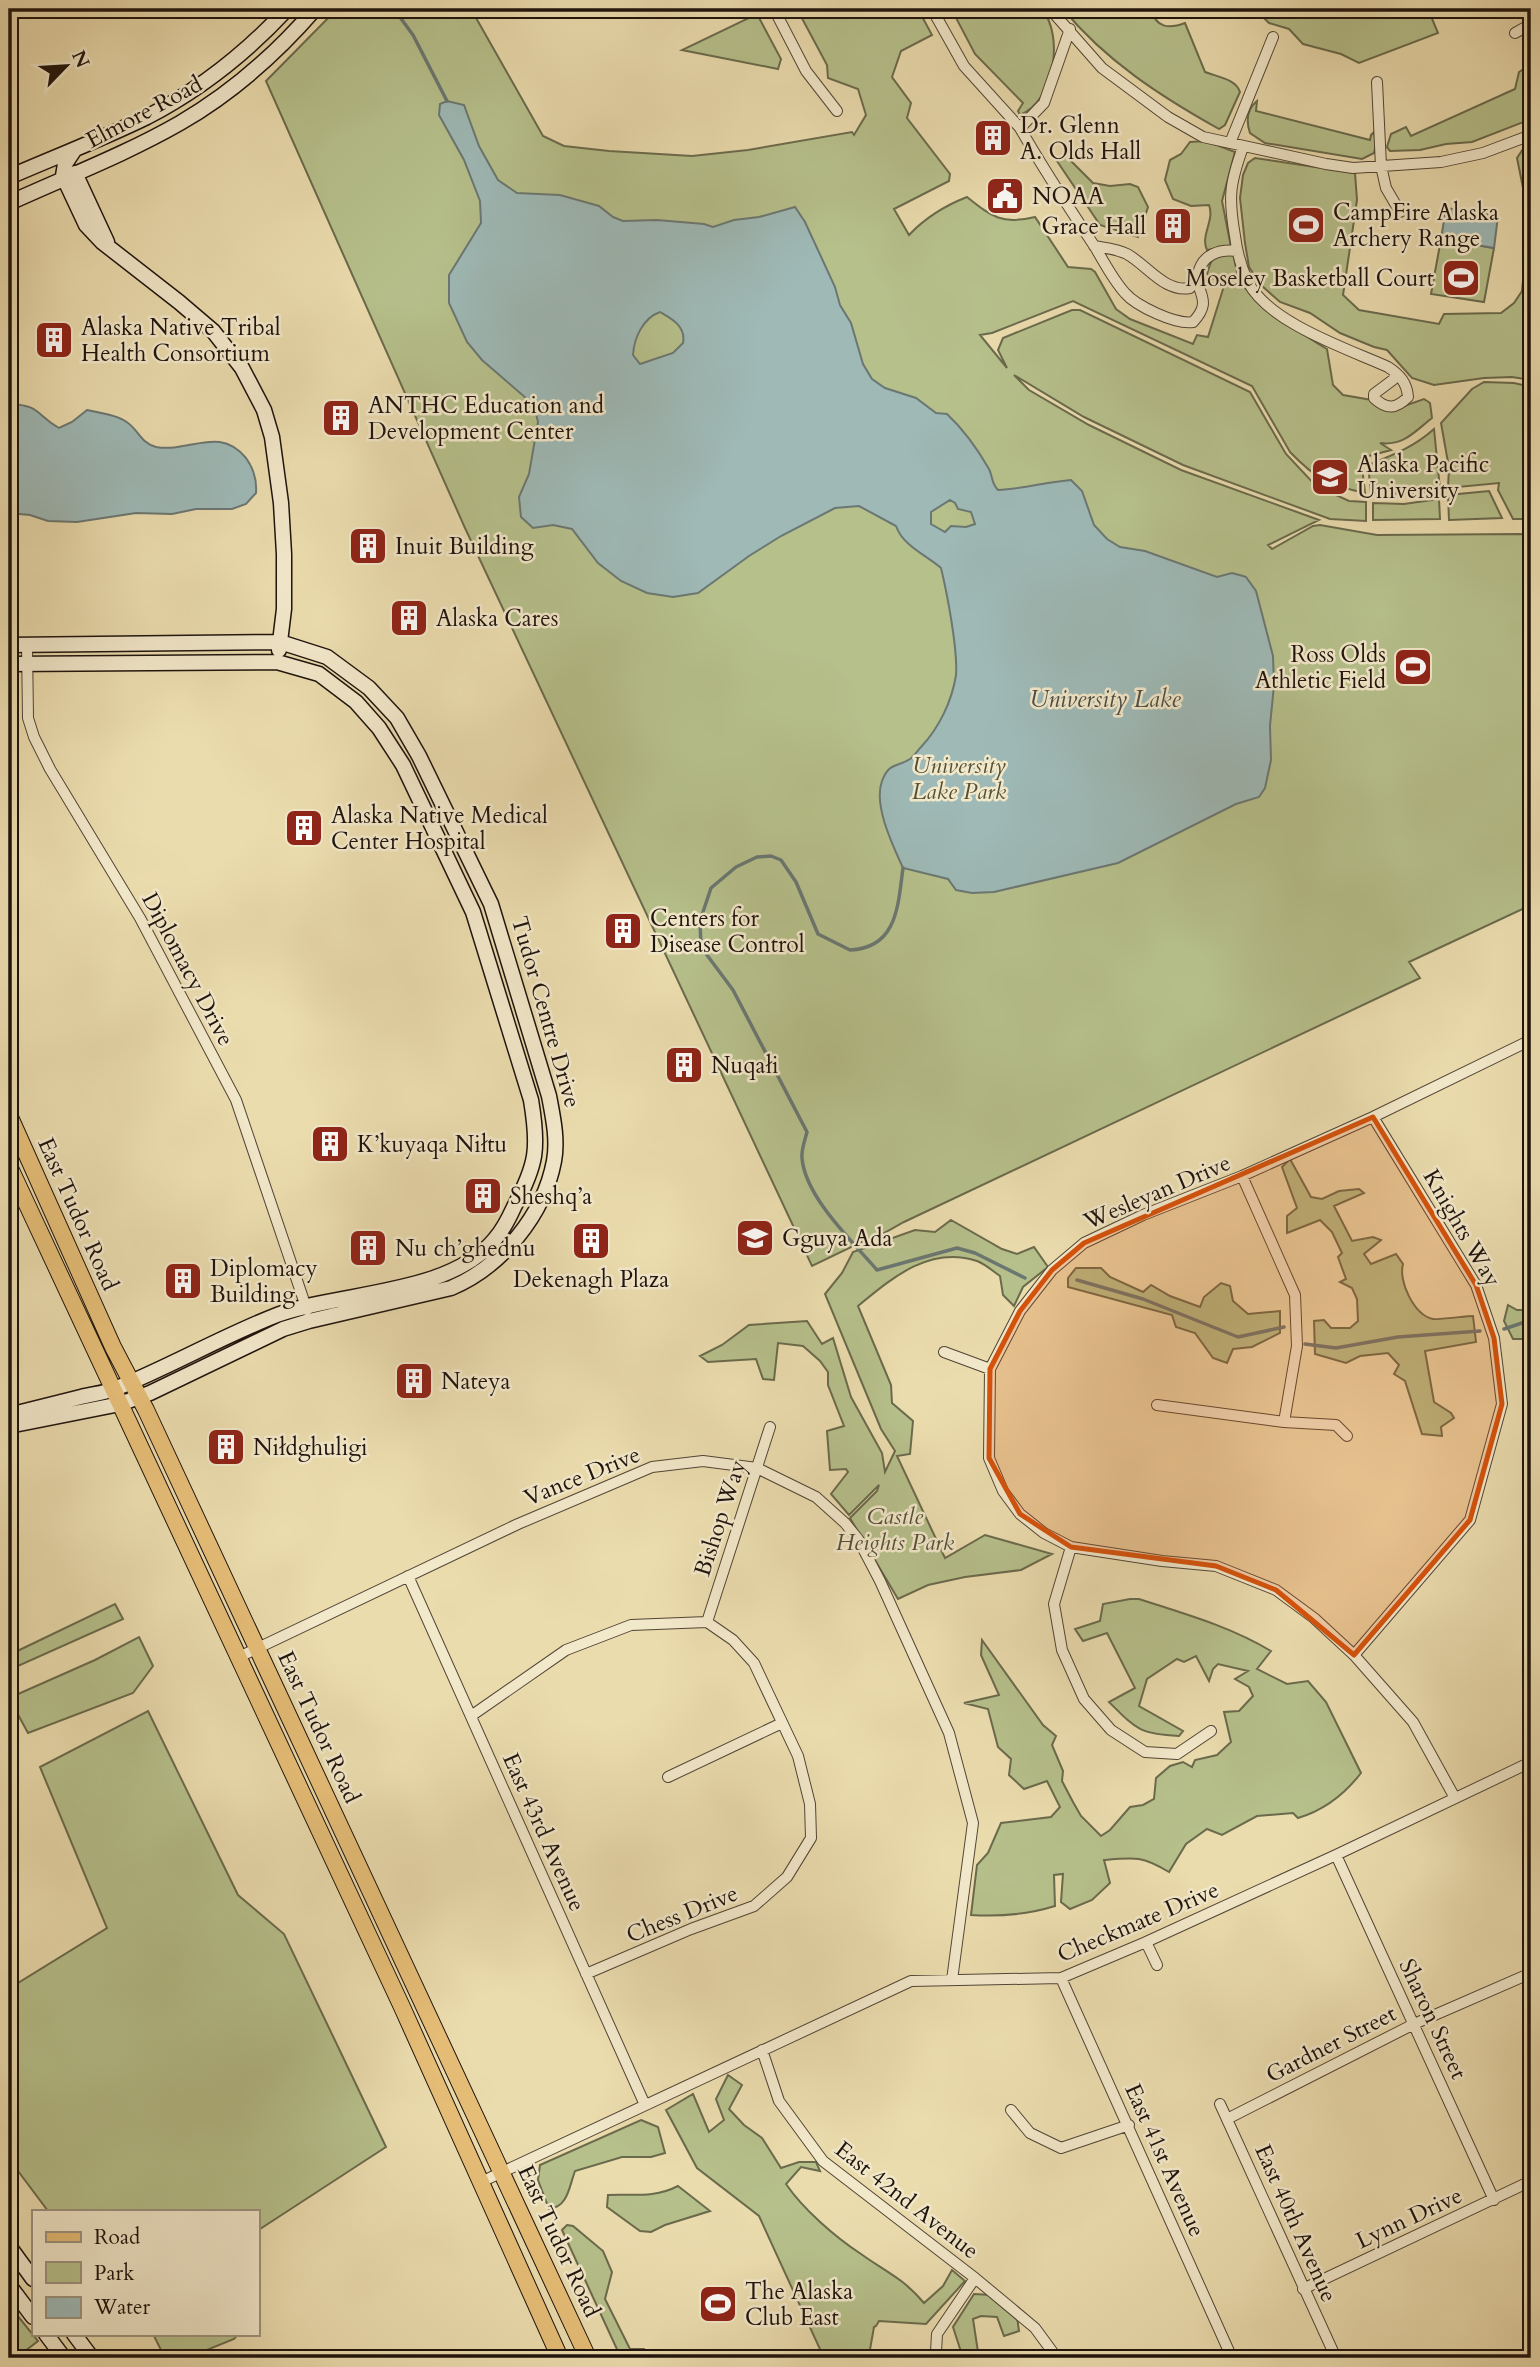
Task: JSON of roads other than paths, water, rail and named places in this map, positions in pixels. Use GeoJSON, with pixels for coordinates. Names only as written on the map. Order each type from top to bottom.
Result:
{"type":"FeatureCollection","features":[{"type":"Feature","properties":{"kind":"main road","name":"East Tudor Road"},"geometry":{"type":"LineString","coordinates":[[9,1115],[113,1347],[140,1397],[588,2358]]}},
{"type":"Feature","properties":{"kind":"main road","name":"East Tudor Road"},"geometry":{"type":"LineString","coordinates":[[9,1166],[402,2007],[559,2358]]}},
{"type":"Feature","properties":{"kind":"street","name":"Elmore Road"},"geometry":{"type":"LineString","coordinates":[[9,177],[133,123],[183,96],[240,53],[286,9]]}},
{"type":"Feature","properties":{"kind":"street","name":"Elmore Road"},"geometry":{"type":"LineString","coordinates":[[9,203],[161,133],[209,105],[267,60],[315,9]]}},
{"type":"Feature","properties":{"kind":"street"},"geometry":{"type":"LineString","coordinates":[[774,9],[806,71],[837,111]]}},
{"type":"Feature","properties":{"kind":"street"},"geometry":{"type":"LineString","coordinates":[[932,9],[964,66],[1020,128],[1051,183],[1125,294],[1146,307],[1184,323],[1193,322],[1203,307],[1198,276]]}},
{"type":"Feature","properties":{"kind":"street"},"geometry":{"type":"LineString","coordinates":[[1050,9],[1102,68],[1168,117],[1203,137],[1353,168],[1429,163],[1483,153],[1531,135]]}},
{"type":"Feature","properties":{"kind":"street"},"geometry":{"type":"LineString","coordinates":[[1515,33],[1531,23],[1525,9]]}},
{"type":"Feature","properties":{"kind":"street"},"geometry":{"type":"LineString","coordinates":[[1020,128],[1044,103],[1070,29]]}},
{"type":"Feature","properties":{"kind":"street"},"geometry":{"type":"LineString","coordinates":[[1230,143],[1273,37]]}},
{"type":"Feature","properties":{"kind":"street"},"geometry":{"type":"LineString","coordinates":[[1377,82],[1381,166],[1386,188],[1400,212]]}},
{"type":"Feature","properties":{"kind":"street"},"geometry":{"type":"LineString","coordinates":[[1243,147],[1231,180],[1230,198],[1237,251],[1249,284],[1268,305],[1314,336],[1396,373]]}},
{"type":"Feature","properties":{"kind":"street"},"geometry":{"type":"LineString","coordinates":[[75,149],[65,164],[83,221],[93,234],[180,302],[217,335],[245,373],[264,410],[272,437],[281,497],[284,608],[277,662]]}},
{"type":"Feature","properties":{"kind":"street"},"geometry":{"type":"LineString","coordinates":[[1094,246],[1126,253],[1163,282],[1174,287],[1190,288],[1208,256],[1220,250],[1237,251]]}},
{"type":"Feature","properties":{"kind":"street","name":"Tudor Centre Drive"},"geometry":{"type":"LineString","coordinates":[[9,645],[280,642],[327,657],[369,688],[397,718],[414,747],[491,904],[550,1096],[555,1128],[555,1159],[546,1187],[528,1222],[507,1249],[483,1271],[451,1288],[308,1314],[277,1315],[131,1382],[117,1397],[9,1426]]}},
{"type":"Feature","properties":{"kind":"street","name":"Diplomacy Drive"},"geometry":{"type":"LineString","coordinates":[[27,645],[28,718],[34,737],[50,769],[141,918],[236,1100],[308,1314]]}},
{"type":"Feature","properties":{"kind":"street","name":"Tudor Centre Drive"},"geometry":{"type":"LineString","coordinates":[[9,664],[277,662],[319,674],[356,702],[379,728],[403,765],[473,912],[531,1100],[536,1129],[536,1157],[530,1178],[495,1239],[459,1268],[429,1280],[308,1314],[283,1329],[140,1397],[117,1397],[9,1415]]}},
{"type":"Feature","properties":{"kind":"street","name":"Wesleyan Drive"},"geometry":{"type":"LineString","coordinates":[[1455,1798],[1413,1722],[1354,1655],[1314,1618],[1276,1590],[1216,1566],[1071,1547],[1044,1533],[1020,1514],[1003,1491],[989,1458],[989,1369],[1020,1311],[1052,1270],[1084,1243],[1373,1117],[1531,1040]]}},
{"type":"Feature","properties":{"kind":"street","name":"Knights Way"},"geometry":{"type":"LineString","coordinates":[[1354,1655],[1469,1520],[1503,1404],[1494,1338],[1476,1285],[1373,1117]]}},
{"type":"Feature","properties":{"kind":"street"},"geometry":{"type":"LineString","coordinates":[[1242,1176],[1295,1295],[1297,1346],[1284,1422]]}},
{"type":"Feature","properties":{"kind":"street"},"geometry":{"type":"LineString","coordinates":[[944,1352],[989,1369]]}},
{"type":"Feature","properties":{"kind":"street"},"geometry":{"type":"LineString","coordinates":[[1157,1405],[1284,1422],[1336,1425],[1347,1436]]}},
{"type":"Feature","properties":{"kind":"street","name":"Bishop Way"},"geometry":{"type":"LineString","coordinates":[[706,1622],[771,1427]]}},
{"type":"Feature","properties":{"kind":"street","name":"Vance Drive"},"geometry":{"type":"LineString","coordinates":[[239,1657],[518,1524],[652,1467],[703,1461],[757,1468],[816,1497],[845,1523],[858,1539],[949,1733],[973,1824],[952,1980]]}},
{"type":"Feature","properties":{"kind":"street"},"geometry":{"type":"LineString","coordinates":[[1071,1547],[1054,1604],[1062,1650],[1084,1699],[1111,1730],[1145,1752],[1177,1754],[1211,1731]]}},
{"type":"Feature","properties":{"kind":"street","name":"East 43rd Avenue"},"geometry":{"type":"LineString","coordinates":[[408,1576],[645,2105]]}},
{"type":"Feature","properties":{"kind":"street"},"geometry":{"type":"LineString","coordinates":[[471,1716],[566,1650],[631,1625],[706,1622]]}},
{"type":"Feature","properties":{"kind":"street","name":"Chess Drive"},"geometry":{"type":"LineString","coordinates":[[586,1975],[691,1929],[754,1906],[788,1877],[811,1838],[810,1804],[798,1756],[754,1663],[733,1640],[706,1622]]}},
{"type":"Feature","properties":{"kind":"street"},"geometry":{"type":"LineString","coordinates":[[668,1777],[782,1723]]}},
{"type":"Feature","properties":{"kind":"street","name":"Checkmate Drive"},"geometry":{"type":"LineString","coordinates":[[481,2182],[911,1981],[1061,1978],[1146,1942],[1530,1765]]}},
{"type":"Feature","properties":{"kind":"street","name":"Sharon Street"},"geometry":{"type":"LineString","coordinates":[[1336,1855],[1494,2200]]}},
{"type":"Feature","properties":{"kind":"street"},"geometry":{"type":"LineString","coordinates":[[1146,1942],[1157,1965]]}},
{"type":"Feature","properties":{"kind":"street","name":"Gardner Street"},"geometry":{"type":"LineString","coordinates":[[1227,2119],[1414,2024],[1531,1973]]}},
{"type":"Feature","properties":{"kind":"street","name":"East 41st Avenue"},"geometry":{"type":"LineString","coordinates":[[1061,1978],[1232,2358]]}},
{"type":"Feature","properties":{"kind":"street","name":"East 42nd Avenue"},"geometry":{"type":"LineString","coordinates":[[762,2050],[779,2101],[823,2161],[975,2278],[1035,2328],[1058,2358]]}},
{"type":"Feature","properties":{"kind":"street","name":"East 40th Avenue"},"geometry":{"type":"LineString","coordinates":[[1220,2104],[1336,2358]]}},
{"type":"Feature","properties":{"kind":"street"},"geometry":{"type":"LineString","coordinates":[[1011,2110],[1030,2133],[1061,2148],[1129,2126]]}},
{"type":"Feature","properties":{"kind":"street","name":"Lynn Drive"},"geometry":{"type":"LineString","coordinates":[[1303,2289],[1531,2181]]}},
{"type":"Feature","properties":{"kind":"street"},"geometry":{"type":"LineString","coordinates":[[9,2246],[32,2278]]}},
{"type":"Feature","properties":{"kind":"street"},"geometry":{"type":"LineString","coordinates":[[936,2352],[937,2334],[975,2278]]}},
{"type":"Feature","properties":{"kind":"street"},"geometry":{"type":"LineString","coordinates":[[9,2285],[32,2316]]}},
{"type":"Feature","properties":{"kind":"street"},"geometry":{"type":"LineString","coordinates":[[48,2336],[64,2358]]}},
{"type":"Feature","properties":{"kind":"street"},"geometry":{"type":"LineString","coordinates":[[76,2336],[92,2358]]}},
{"type":"Feature","properties":{"kind":"water","name":"University Lake"},"geometry":{"type":"Polygon","coordinates":[[[447,101],[464,105],[479,146],[498,180],[517,193],[560,195],[599,206],[623,221],[657,220],[713,227],[795,207],[805,222],[835,287],[840,305],[851,323],[863,364],[872,379],[885,388],[916,398],[936,413],[947,414],[975,447],[998,490],[1071,480],[1082,491],[1094,525],[1107,539],[1120,547],[1145,551],[1217,577],[1232,573],[1246,577],[1256,591],[1273,656],[1271,760],[1265,788],[1259,797],[1236,804],[1118,863],[994,892],[972,893],[956,890],[948,879],[903,868],[885,825],[880,791],[888,771],[911,758],[928,740],[948,704],[954,685],[955,651],[941,568],[909,545],[896,526],[859,506],[835,508],[781,536],[698,593],[673,597],[647,593],[621,581],[598,563],[572,529],[553,525],[533,528],[521,517],[519,497],[529,474],[538,422],[534,405],[482,360],[467,342],[449,303],[449,275],[481,223],[480,201],[464,160],[439,115],[440,104],[447,101]],[[660,312],[644,324],[635,342],[633,355],[640,364],[673,353],[683,343],[680,328],[660,312]],[[950,500],[931,512],[931,524],[945,532],[951,526],[966,527],[975,524],[971,512],[958,509],[950,500]]]}},
{"type":"Feature","properties":{"kind":"water"},"geometry":{"type":"Polygon","coordinates":[[[1446,208],[1498,216],[1494,248],[1441,239],[1446,208]]]}},
{"type":"Feature","properties":{"kind":"water"},"geometry":{"type":"Polygon","coordinates":[[[9,404],[27,406],[59,428],[87,410],[114,416],[124,420],[147,443],[156,447],[181,447],[204,442],[225,443],[236,448],[249,462],[253,470],[256,493],[246,504],[232,509],[196,509],[172,514],[136,513],[77,522],[48,521],[30,515],[9,513],[9,404]]]}},
{"type":"Feature","properties":{"kind":"waterway"},"geometry":{"type":"LineString","coordinates":[[394,9],[413,35],[447,101]]}},
{"type":"Feature","properties":{"kind":"waterway"},"geometry":{"type":"LineString","coordinates":[[903,868],[897,909],[887,933],[866,947],[850,950],[818,934],[796,882],[781,860],[771,856],[757,857],[736,867],[711,888],[700,921],[701,947],[733,990],[807,1132],[802,1158],[812,1188],[832,1218],[877,1270],[957,1248],[975,1253],[1025,1278]]}},
{"type":"Feature","properties":{"kind":"waterway"},"geometry":{"type":"LineString","coordinates":[[1077,1280],[1143,1299],[1238,1337],[1284,1327]]}},
{"type":"Feature","properties":{"kind":"waterway"},"geometry":{"type":"LineString","coordinates":[[1504,1329],[1531,1320]]}},
{"type":"Feature","properties":{"kind":"waterway"},"geometry":{"type":"LineString","coordinates":[[1305,1344],[1336,1348],[1398,1337],[1480,1331]]}},
{"type":"Feature","properties":{"kind":"place","name":"Dr. Glenn A. Olds Hall"},"geometry":{"type":"Point","coordinates":[993,138]}},
{"type":"Feature","properties":{"kind":"place","name":"NOAA"},"geometry":{"type":"Point","coordinates":[1005,196]}},
{"type":"Feature","properties":{"kind":"place","name":"CampFire Alaska Archery Range"},"geometry":{"type":"Point","coordinates":[1306,225]}},
{"type":"Feature","properties":{"kind":"place","name":"Grace Hall"},"geometry":{"type":"Point","coordinates":[1173,226]}},
{"type":"Feature","properties":{"kind":"place","name":"Moseley Basketball Court"},"geometry":{"type":"Point","coordinates":[1461,278]}},
{"type":"Feature","properties":{"kind":"place","name":"Alaska Native Tribal Health Consortium"},"geometry":{"type":"Point","coordinates":[54,340]}},
{"type":"Feature","properties":{"kind":"place","name":"ANTHC Education and Development Center"},"geometry":{"type":"Point","coordinates":[341,418]}},
{"type":"Feature","properties":{"kind":"place","name":"Alaska Pacific University"},"geometry":{"type":"Point","coordinates":[1330,477]}},
{"type":"Feature","properties":{"kind":"place","name":"Inuit Building"},"geometry":{"type":"Point","coordinates":[368,546]}},
{"type":"Feature","properties":{"kind":"place","name":"Alaska Cares"},"geometry":{"type":"Point","coordinates":[409,618]}},
{"type":"Feature","properties":{"kind":"place","name":"Ross Olds Athletic Field"},"geometry":{"type":"Point","coordinates":[1413,667]}},
{"type":"Feature","properties":{"kind":"place","name":"Alaska Native Medical Center Hospital"},"geometry":{"type":"Point","coordinates":[304,828]}},
{"type":"Feature","properties":{"kind":"place","name":"Centers for Disease Control"},"geometry":{"type":"Point","coordinates":[623,931]}},
{"type":"Feature","properties":{"kind":"place","name":"Nuqałi"},"geometry":{"type":"Point","coordinates":[684,1065]}},
{"type":"Feature","properties":{"kind":"place","name":"K’kuyaqa Niłtu"},"geometry":{"type":"Point","coordinates":[330,1144]}},
{"type":"Feature","properties":{"kind":"place","name":"Sheshq’a"},"geometry":{"type":"Point","coordinates":[483,1196]}},
{"type":"Feature","properties":{"kind":"place","name":"Gguya Ada"},"geometry":{"type":"Point","coordinates":[755,1238]}},
{"type":"Feature","properties":{"kind":"place","name":"Dekenagh Plaza"},"geometry":{"type":"Point","coordinates":[591,1241]}},
{"type":"Feature","properties":{"kind":"place","name":"Nu ch’ghednu"},"geometry":{"type":"Point","coordinates":[368,1248]}},
{"type":"Feature","properties":{"kind":"place","name":"Diplomacy Building"},"geometry":{"type":"Point","coordinates":[183,1281]}},
{"type":"Feature","properties":{"kind":"place","name":"Nateya"},"geometry":{"type":"Point","coordinates":[414,1381]}},
{"type":"Feature","properties":{"kind":"place","name":"Niłdghuligi"},"geometry":{"type":"Point","coordinates":[226,1447]}},
{"type":"Feature","properties":{"kind":"place","name":"The Alaska Club East"},"geometry":{"type":"Point","coordinates":[718,2304]}},
{"type":"Feature","properties":{"kind":"park label","name":"University Lake Park"},"geometry":{"type":"Point","coordinates":[959,778]}},
{"type":"Feature","properties":{"kind":"park label","name":"Castle Heights Park"},"geometry":{"type":"Point","coordinates":[895,1529]}}]}
